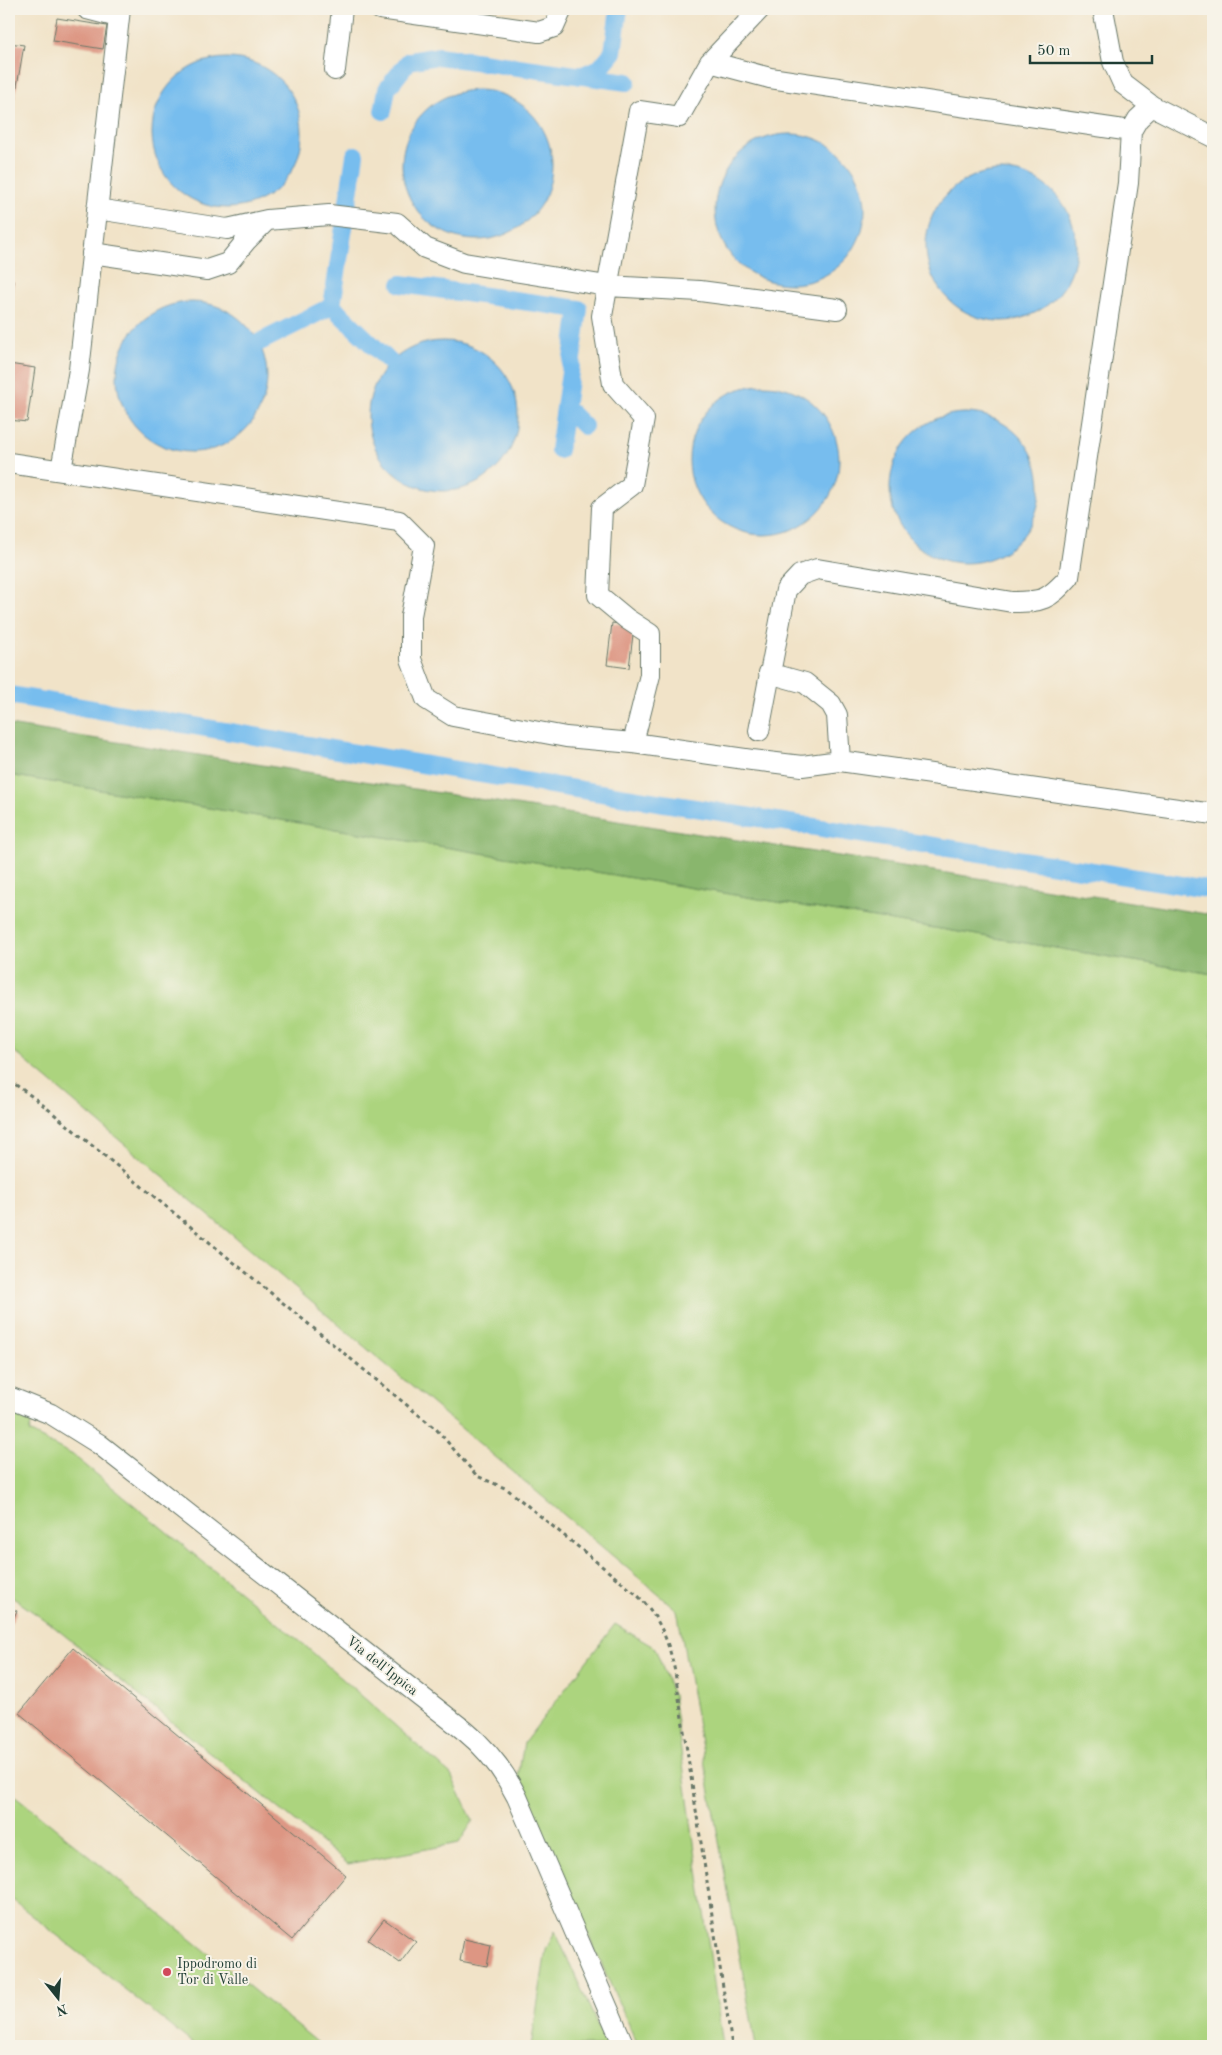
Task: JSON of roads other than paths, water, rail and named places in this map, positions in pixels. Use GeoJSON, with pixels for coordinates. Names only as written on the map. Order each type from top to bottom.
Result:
{"type":"FeatureCollection","features":[{"type":"Feature","properties":{"kind":"street"},"geometry":{"type":"LineString","coordinates":[[61,470],[79,370],[119,13],[87,9]]}},
{"type":"Feature","properties":{"kind":"street"},"geometry":{"type":"LineString","coordinates":[[335,70],[342,9]]}},
{"type":"Feature","properties":{"kind":"street"},"geometry":{"type":"LineString","coordinates":[[380,9],[438,12],[539,32],[554,27],[562,9]]}},
{"type":"Feature","properties":{"kind":"street"},"geometry":{"type":"LineString","coordinates":[[633,744],[650,675],[650,634],[627,619],[598,595],[602,508],[632,485],[644,420],[613,384],[602,316],[607,286],[639,111],[679,117],[710,62],[760,9]]}},
{"type":"Feature","properties":{"kind":"street"},"geometry":{"type":"LineString","coordinates":[[1103,9],[1113,62],[1123,84],[1152,106],[1213,137]]}},
{"type":"Feature","properties":{"kind":"street"},"geometry":{"type":"LineString","coordinates":[[710,62],[770,78],[1131,131]]}},
{"type":"Feature","properties":{"kind":"street"},"geometry":{"type":"LineString","coordinates":[[759,730],[786,590],[800,575],[817,569],[1019,602],[1032,602],[1053,595],[1069,577],[1128,183],[1131,131],[1138,119],[1152,106]]}},
{"type":"Feature","properties":{"kind":"street"},"geometry":{"type":"LineString","coordinates":[[97,208],[228,229],[267,220],[329,215],[397,223],[425,248],[464,263],[607,286],[700,291],[838,309]]}},
{"type":"Feature","properties":{"kind":"street"},"geometry":{"type":"LineString","coordinates":[[92,253],[207,270],[228,263],[267,220]]}},
{"type":"Feature","properties":{"kind":"street"},"geometry":{"type":"LineString","coordinates":[[9,464],[61,470],[399,521],[424,546],[411,616],[411,659],[426,699],[453,716],[566,737],[802,766],[840,761],[1213,814]]}},
{"type":"Feature","properties":{"kind":"street"},"geometry":{"type":"LineString","coordinates":[[770,672],[805,683],[831,704],[837,715],[840,761]]}},
{"type":"Feature","properties":{"kind":"street","name":"Via dell'Ippica"},"geometry":{"type":"LineString","coordinates":[[9,1397],[51,1414],[99,1444],[485,1749],[501,1770],[517,1797],[624,2046]]}},
{"type":"Feature","properties":{"kind":"water"},"geometry":{"type":"Polygon","coordinates":[[[227,58],[242,59],[256,63],[269,70],[280,80],[290,91],[297,104],[301,118],[301,148],[297,162],[290,175],[280,186],[269,196],[256,203],[242,207],[227,208],[212,207],[198,203],[185,196],[174,186],[164,175],[157,162],[153,148],[152,133],[153,118],[157,104],[164,91],[174,80],[185,70],[198,63],[212,59],[227,58]]]}},
{"type":"Feature","properties":{"kind":"water"},"geometry":{"type":"Polygon","coordinates":[[[477,90],[492,91],[506,95],[519,102],[530,112],[540,123],[547,136],[551,150],[551,180],[547,194],[540,207],[530,218],[519,228],[506,235],[492,239],[477,240],[462,239],[448,235],[435,228],[424,218],[414,207],[407,194],[403,180],[402,165],[403,150],[407,136],[414,123],[424,112],[435,102],[448,95],[462,91],[477,90]]]}},
{"type":"Feature","properties":{"kind":"water"},"geometry":{"type":"Polygon","coordinates":[[[790,134],[805,135],[819,139],[832,146],[843,156],[853,167],[860,180],[864,194],[864,224],[860,238],[853,251],[843,262],[832,272],[819,279],[805,283],[790,284],[775,283],[761,279],[748,272],[737,262],[727,251],[720,238],[716,224],[715,209],[716,194],[720,180],[727,167],[737,156],[748,146],[761,139],[775,135],[790,134]]]}},
{"type":"Feature","properties":{"kind":"water"},"geometry":{"type":"Polygon","coordinates":[[[1001,171],[1016,172],[1030,176],[1043,183],[1054,193],[1064,204],[1071,217],[1075,231],[1075,261],[1071,275],[1064,288],[1054,299],[1043,309],[1030,316],[1016,320],[1001,321],[986,320],[972,316],[959,309],[948,299],[938,288],[931,275],[927,261],[926,246],[927,231],[931,217],[938,204],[948,193],[959,183],[972,176],[986,172],[1001,171]]]}},
{"type":"Feature","properties":{"kind":"water"},"geometry":{"type":"Polygon","coordinates":[[[192,302],[207,303],[221,307],[234,314],[245,324],[255,335],[262,348],[266,362],[266,392],[262,406],[255,419],[245,430],[234,440],[221,447],[207,451],[192,452],[177,451],[163,447],[150,440],[139,430],[129,419],[122,406],[118,392],[117,377],[118,362],[122,348],[129,335],[139,324],[150,314],[163,307],[177,303],[192,302]]]}},
{"type":"Feature","properties":{"kind":"water"},"geometry":{"type":"Polygon","coordinates":[[[443,341],[458,342],[472,346],[485,353],[496,363],[506,374],[513,387],[517,401],[517,431],[513,445],[506,458],[496,469],[485,479],[472,486],[458,490],[443,491],[428,490],[414,486],[401,479],[390,469],[380,458],[373,445],[369,431],[368,416],[369,401],[373,387],[380,374],[390,363],[401,353],[414,346],[428,342],[443,341]]]}},
{"type":"Feature","properties":{"kind":"water"},"geometry":{"type":"Polygon","coordinates":[[[764,385],[779,386],[793,390],[806,397],[817,407],[827,418],[834,431],[838,445],[838,475],[834,489],[827,502],[817,513],[806,523],[793,530],[779,534],[764,535],[749,534],[735,530],[722,523],[711,513],[701,502],[694,489],[690,475],[689,460],[690,445],[694,431],[701,418],[711,407],[722,397],[735,390],[749,386],[764,385]]]}},
{"type":"Feature","properties":{"kind":"water"},"geometry":{"type":"Polygon","coordinates":[[[965,413],[980,414],[994,418],[1007,425],[1018,435],[1028,446],[1035,459],[1039,473],[1039,503],[1035,517],[1028,530],[1018,541],[1007,551],[994,558],[980,562],[965,563],[950,562],[936,558],[923,551],[912,541],[902,530],[895,517],[891,503],[890,488],[891,473],[895,459],[902,446],[912,435],[923,425],[936,418],[950,414],[965,413]]]}},
{"type":"Feature","properties":{"kind":"waterway"},"geometry":{"type":"LineString","coordinates":[[580,76],[600,68],[613,52],[619,9]]}},
{"type":"Feature","properties":{"kind":"waterway"},"geometry":{"type":"LineString","coordinates":[[383,111],[387,89],[409,61],[438,56],[627,82]]}},
{"type":"Feature","properties":{"kind":"waterway"},"geometry":{"type":"LineString","coordinates":[[355,155],[332,306],[390,362]]}},
{"type":"Feature","properties":{"kind":"waterway"},"geometry":{"type":"LineString","coordinates":[[401,284],[579,309],[559,450]]}},
{"type":"Feature","properties":{"kind":"waterway"},"geometry":{"type":"LineString","coordinates":[[260,342],[332,306]]}},
{"type":"Feature","properties":{"kind":"waterway"},"geometry":{"type":"LineString","coordinates":[[565,407],[584,426]]}},
{"type":"Feature","properties":{"kind":"waterway"},"geometry":{"type":"LineString","coordinates":[[9,695],[493,776],[1213,890]]}},
{"type":"Feature","properties":{"kind":"place","name":"Ippodromo di Tor di Valle"},"geometry":{"type":"Point","coordinates":[167,1972]}}]}
